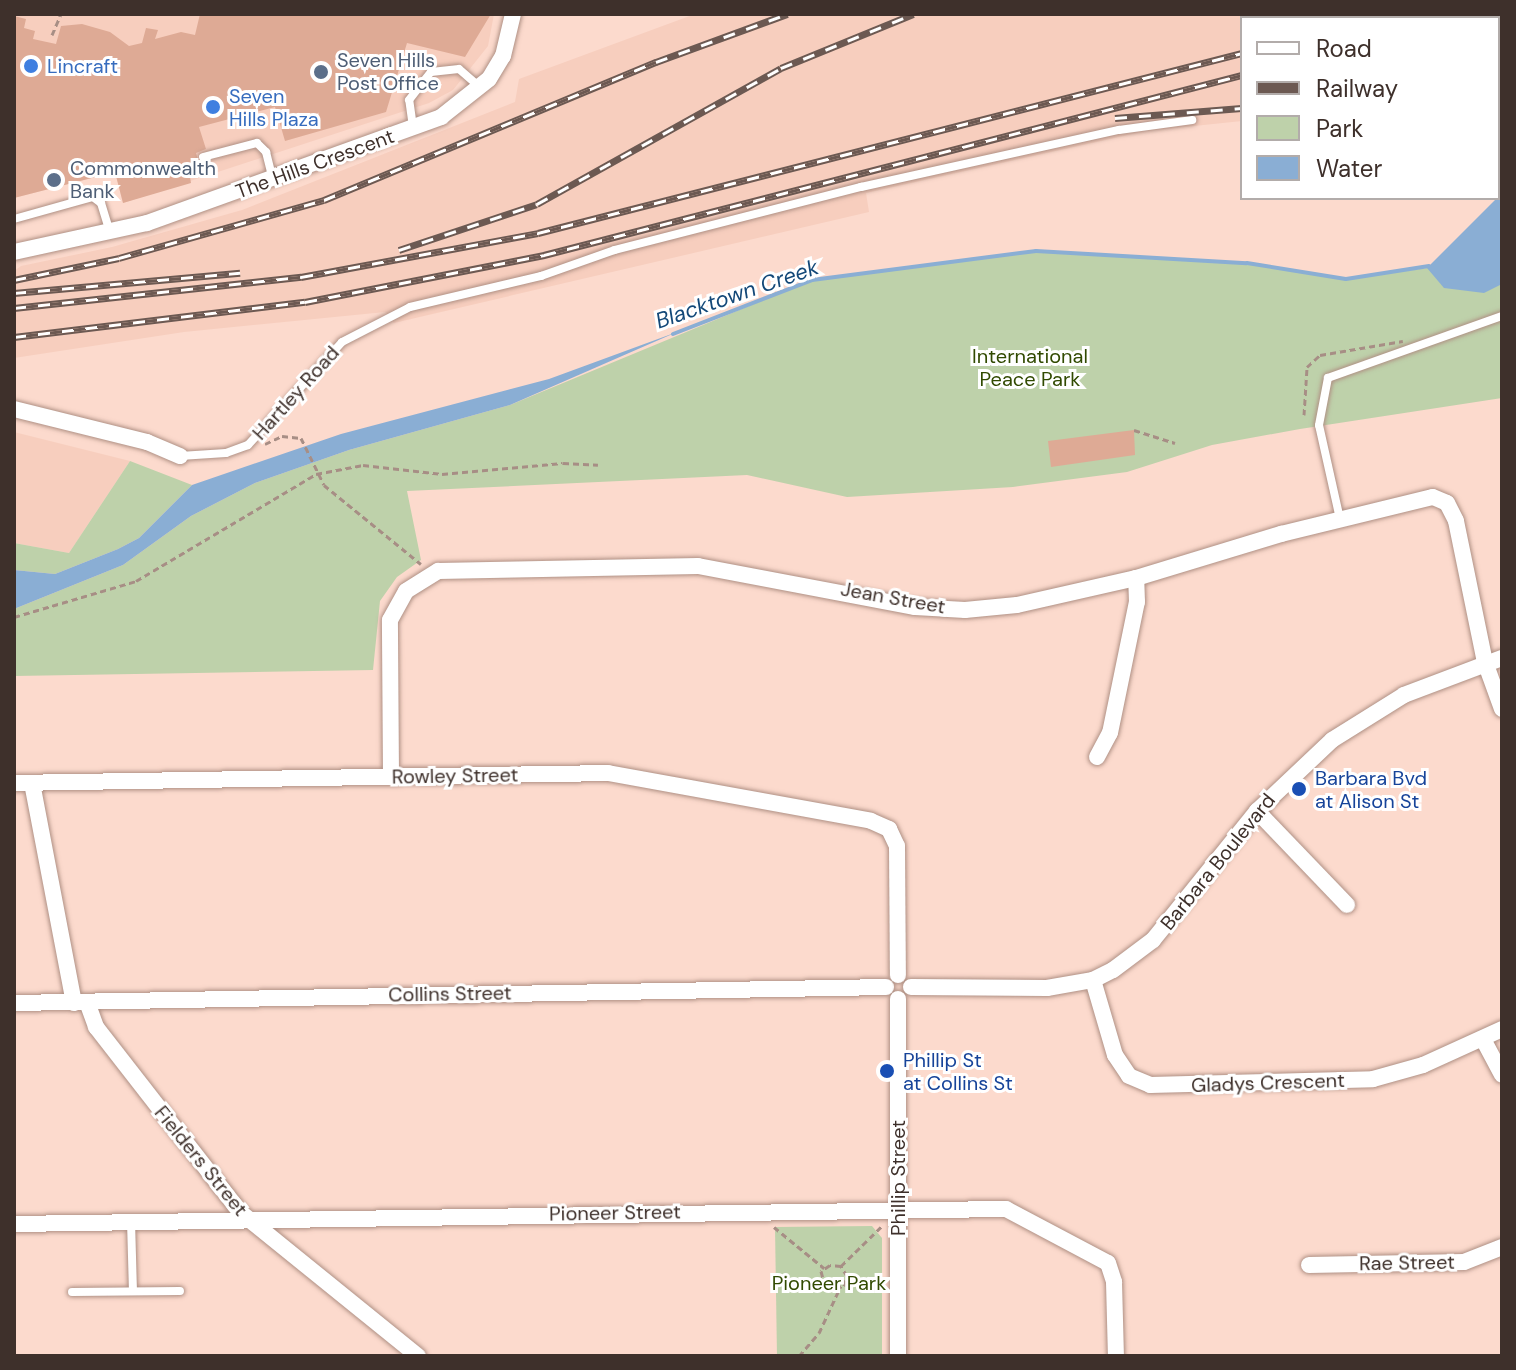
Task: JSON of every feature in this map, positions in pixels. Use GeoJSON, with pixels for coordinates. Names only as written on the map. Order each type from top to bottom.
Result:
{"type":"FeatureCollection","features":[{"type":"Feature","properties":{"kind":"street","name":"The Hills Crescent"},"geometry":{"type":"LineString","coordinates":[[14,251],[110,233],[273,181],[454,110],[481,88],[503,56],[513,14]]}},
{"type":"Feature","properties":{"kind":"street","name":"Hartley Road"},"geometry":{"type":"LineString","coordinates":[[14,409],[147,442],[180,456]]}},
{"type":"Feature","properties":{"kind":"street","name":"Jean Street"},"geometry":{"type":"LineString","coordinates":[[428,574],[447,569],[698,566],[915,607],[965,610],[1017,605],[1136,578],[1421,499],[1447,503],[1456,521],[1485,662]]}},
{"type":"Feature","properties":{"kind":"street"},"geometry":{"type":"LineString","coordinates":[[391,777],[390,620],[401,596],[428,574]]}},
{"type":"Feature","properties":{"kind":"street"},"geometry":{"type":"LineString","coordinates":[[1097,757],[1113,718],[1137,602],[1136,578]]}},
{"type":"Feature","properties":{"kind":"street","name":"Barbara Boulevard"},"geometry":{"type":"LineString","coordinates":[[894,987],[907,996],[911,987],[1047,988],[1093,980],[1153,940],[1257,811],[1313,756],[1366,717],[1418,688],[1502,658]]}},
{"type":"Feature","properties":{"kind":"street"},"geometry":{"type":"LineString","coordinates":[[1485,662],[1502,709]]}},
{"type":"Feature","properties":{"kind":"street","name":"Rowley Street"},"geometry":{"type":"LineString","coordinates":[[14,783],[625,774],[871,821],[889,829]]}},
{"type":"Feature","properties":{"kind":"street","name":"Fielders Street"},"geometry":{"type":"LineString","coordinates":[[32,783],[80,1002],[96,1027],[248,1219],[418,1356]]}},
{"type":"Feature","properties":{"kind":"street"},"geometry":{"type":"LineString","coordinates":[[1257,811],[1347,905]]}},
{"type":"Feature","properties":{"kind":"street","name":"Phillip Street"},"geometry":{"type":"LineString","coordinates":[[889,829],[897,846],[894,987],[898,1356]]}},
{"type":"Feature","properties":{"kind":"street","name":"Gladys Crescent"},"geometry":{"type":"LineString","coordinates":[[1093,980],[1115,1055],[1129,1076],[1150,1085],[1373,1079],[1484,1041],[1502,1029]]}},
{"type":"Feature","properties":{"kind":"street","name":"Collins Street"},"geometry":{"type":"LineString","coordinates":[[14,1003],[894,987]]}},
{"type":"Feature","properties":{"kind":"street"},"geometry":{"type":"LineString","coordinates":[[1484,1041],[1502,1075]]}},
{"type":"Feature","properties":{"kind":"street","name":"Pioneer Street"},"geometry":{"type":"LineString","coordinates":[[14,1224],[898,1208],[1006,1209],[1102,1258],[1113,1271],[1116,1356]]}},
{"type":"Feature","properties":{"kind":"street","name":"Rae Street"},"geometry":{"type":"LineString","coordinates":[[1309,1265],[1464,1262],[1502,1247]]}},
{"type":"Feature","properties":{"kind":"lane"},"geometry":{"type":"LineString","coordinates":[[413,128],[409,100],[431,72],[459,69],[481,88]]}},
{"type":"Feature","properties":{"kind":"lane","name":"Hartley Road"},"geometry":{"type":"LineString","coordinates":[[180,456],[226,453],[248,445],[329,354],[388,316],[861,187],[1119,130],[1192,120]]}},
{"type":"Feature","properties":{"kind":"lane"},"geometry":{"type":"LineString","coordinates":[[203,157],[257,143],[266,152],[273,181]]}},
{"type":"Feature","properties":{"kind":"lane"},"geometry":{"type":"LineString","coordinates":[[14,219],[93,197],[101,203],[110,233]]}},
{"type":"Feature","properties":{"kind":"lane"},"geometry":{"type":"LineString","coordinates":[[1340,519],[1319,425],[1328,378],[1502,316]]}},
{"type":"Feature","properties":{"kind":"lane"},"geometry":{"type":"LineString","coordinates":[[131,1221],[133,1291]]}},
{"type":"Feature","properties":{"kind":"lane"},"geometry":{"type":"LineString","coordinates":[[72,1292],[180,1291]]}},
{"type":"Feature","properties":{"kind":"path"},"geometry":{"type":"LineString","coordinates":[[52,35],[61,14]]}},
{"type":"Feature","properties":{"kind":"path"},"geometry":{"type":"LineString","coordinates":[[1134,430],[1175,443]]}},
{"type":"Feature","properties":{"kind":"path"},"geometry":{"type":"LineString","coordinates":[[304,443],[316,474],[338,499],[428,574]]}},
{"type":"Feature","properties":{"kind":"path"},"geometry":{"type":"LineString","coordinates":[[14,617],[136,581],[316,474],[363,465],[442,474],[563,463],[598,465]]}},
{"type":"Feature","properties":{"kind":"path"},"geometry":{"type":"LineString","coordinates":[[771,1225],[824,1268],[841,1266],[898,1208]]}},
{"type":"Feature","properties":{"kind":"path"},"geometry":{"type":"LineString","coordinates":[[799,1356],[819,1333],[838,1290],[847,1280],[841,1266]]}},
{"type":"Feature","properties":{"kind":"path"},"geometry":{"type":"LineString","coordinates":[[824,1268],[823,1287],[838,1290]]}},
{"type":"Feature","properties":{"kind":"shaded area","name":"Seven Hills Plaza"},"geometry":{"type":"Polygon","coordinates":[[[14,14],[494,14],[488,46],[453,90],[429,103],[123,203],[115,172],[14,198],[14,14]]]}},
{"type":"Feature","properties":{"kind":"shaded area"},"geometry":{"type":"Polygon","coordinates":[[[695,14],[1502,14],[1502,129],[1500,16],[1240,16],[1240,121],[1146,131],[866,193],[869,212],[394,323],[385,312],[184,332],[14,358],[14,271],[21,266],[112,247],[242,210],[515,102],[519,79],[695,14]]]}},
{"type":"Feature","properties":{"kind":"shaded area"},"geometry":{"type":"Polygon","coordinates":[[[14,432],[130,461],[69,553],[14,543],[14,432]]]}},
{"type":"Feature","properties":{"kind":"green space","name":"International Peace Park"},"geometry":{"type":"Polygon","coordinates":[[[1036,251],[1247,263],[1346,279],[1427,268],[1502,271],[1502,398],[1212,445],[1127,472],[1013,487],[847,497],[747,475],[407,491],[421,560],[397,577],[380,601],[373,670],[14,676],[14,609],[123,565],[191,516],[255,483],[349,450],[510,405],[812,280],[1036,251]]]}},
{"type":"Feature","properties":{"kind":"green space"},"geometry":{"type":"Polygon","coordinates":[[[130,461],[192,485],[139,538],[118,549],[55,574],[14,570],[14,543],[69,553],[130,461]]]}},
{"type":"Feature","properties":{"kind":"green space","name":"Pioneer Park"},"geometry":{"type":"Polygon","coordinates":[[[872,1226],[882,1238],[882,1356],[777,1356],[775,1227],[872,1226]]]}},
{"type":"Feature","properties":{"kind":"water"},"geometry":{"type":"Polygon","coordinates":[[[1502,193],[1502,284],[1484,293],[1444,288],[1427,268],[1495,200],[1500,200],[1502,193]]]}},
{"type":"Feature","properties":{"kind":"water"},"geometry":{"type":"Polygon","coordinates":[[[677,332],[510,405],[349,450],[255,483],[191,516],[123,565],[14,609],[14,570],[55,574],[118,549],[139,538],[192,485],[341,434],[549,379],[677,332]]]}},
{"type":"Feature","properties":{"kind":"building","name":"Seven Hills Plaza"},"geometry":{"type":"Polygon","coordinates":[[[200,14],[491,14],[465,57],[407,43],[386,112],[285,141],[275,107],[199,127],[206,149],[196,153],[202,174],[190,177],[191,183],[123,203],[115,172],[14,198],[14,16],[26,19],[24,28],[35,31],[33,39],[56,44],[61,26],[82,24],[110,32],[129,46],[142,43],[146,28],[158,30],[155,39],[181,32],[195,35],[200,14]]]}},
{"type":"Feature","properties":{"kind":"building"},"geometry":{"type":"Polygon","coordinates":[[[1134,430],[1135,455],[1051,467],[1048,441],[1134,430]]]}},
{"type":"Feature","properties":{"kind":"waterway","name":"Blacktown Creek"},"geometry":{"type":"LineString","coordinates":[[673,334],[812,280],[1036,251],[1247,263],[1346,279],[1429,266]]}},
{"type":"Feature","properties":{"kind":"railway"},"geometry":{"type":"LineString","coordinates":[[14,280],[119,258],[324,200],[656,62],[787,14]]}},
{"type":"Feature","properties":{"kind":"railway"},"geometry":{"type":"LineString","coordinates":[[399,250],[537,204],[781,68],[913,14]]}},
{"type":"Feature","properties":{"kind":"railway"},"geometry":{"type":"LineString","coordinates":[[1384,16],[1391,14]]}},
{"type":"Feature","properties":{"kind":"railway"},"geometry":{"type":"LineString","coordinates":[[1428,14],[1436,16]]}},
{"type":"Feature","properties":{"kind":"railway"},"geometry":{"type":"LineString","coordinates":[[1468,16],[1476,14]]}},
{"type":"Feature","properties":{"kind":"railway"},"geometry":{"type":"LineString","coordinates":[[14,308],[301,277],[538,233],[1240,54]]}},
{"type":"Feature","properties":{"kind":"railway"},"geometry":{"type":"LineString","coordinates":[[14,337],[305,302],[544,255],[1240,76]]}},
{"type":"Feature","properties":{"kind":"railway"},"geometry":{"type":"LineString","coordinates":[[1115,118],[1240,108]]}},
{"type":"Feature","properties":{"kind":"railway"},"geometry":{"type":"LineString","coordinates":[[14,293],[240,273]]}},
{"type":"Feature","properties":{"kind":"place","name":"Lincraft"},"geometry":{"type":"Point","coordinates":[31,66]}},
{"type":"Feature","properties":{"kind":"place","name":"Seven Hills Post Office"},"geometry":{"type":"Point","coordinates":[321,72]}},
{"type":"Feature","properties":{"kind":"place","name":"Seven Hills Plaza"},"geometry":{"type":"Point","coordinates":[213,107]}},
{"type":"Feature","properties":{"kind":"place","name":"Commonwealth Bank"},"geometry":{"type":"Point","coordinates":[54,180]}},
{"type":"Feature","properties":{"kind":"place","name":"Barbara Bvd at Alison St"},"geometry":{"type":"Point","coordinates":[1299,789]}},
{"type":"Feature","properties":{"kind":"place","name":"Phillip St at Collins St"},"geometry":{"type":"Point","coordinates":[887,1071]}}]}
